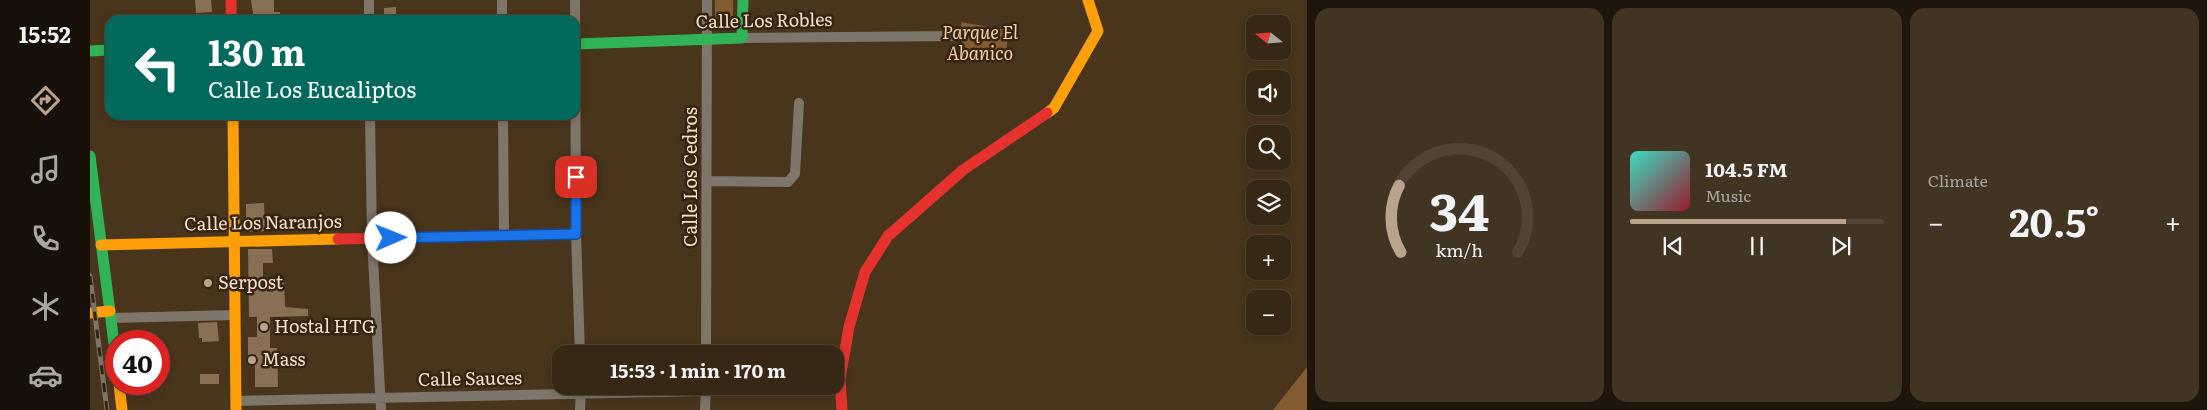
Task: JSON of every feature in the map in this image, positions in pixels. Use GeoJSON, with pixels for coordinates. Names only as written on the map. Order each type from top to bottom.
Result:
{"type":"FeatureCollection","features":[{"type":"Feature","properties":{"kind":"main road"},"geometry":{"type":"LineString","coordinates":[[231,0],[231,15]]}},
{"type":"Feature","properties":{"kind":"main road"},"geometry":{"type":"LineString","coordinates":[[742,38],[743,0]]}},
{"type":"Feature","properties":{"kind":"main road"},"geometry":{"type":"LineString","coordinates":[[842,410],[840,379],[849,327],[864,272],[888,236],[963,170],[1054,108],[1098,31],[1088,0]]}},
{"type":"Feature","properties":{"kind":"main road","name":"Calle Los Robles"},"geometry":{"type":"LineString","coordinates":[[580,44],[742,38]]}},
{"type":"Feature","properties":{"kind":"main road"},"geometry":{"type":"LineString","coordinates":[[90,51],[105,50]]}},
{"type":"Feature","properties":{"kind":"main road"},"geometry":{"type":"LineString","coordinates":[[232,120],[236,406]]}},
{"type":"Feature","properties":{"kind":"main road"},"geometry":{"type":"LineString","coordinates":[[90,156],[113,330]]}},
{"type":"Feature","properties":{"kind":"main road","name":"Calle Los Naranjos"},"geometry":{"type":"LineString","coordinates":[[101,245],[112,243],[235,240],[576,234]]}},
{"type":"Feature","properties":{"kind":"main road"},"geometry":{"type":"LineString","coordinates":[[90,313],[111,314]]}},
{"type":"Feature","properties":{"kind":"main road"},"geometry":{"type":"LineString","coordinates":[[120,395],[122,410]]}},
{"type":"Feature","properties":{"kind":"street"},"geometry":{"type":"LineString","coordinates":[[369,0],[369,15]]}},
{"type":"Feature","properties":{"kind":"street"},"geometry":{"type":"LineString","coordinates":[[502,0],[502,15]]}},
{"type":"Feature","properties":{"kind":"street"},"geometry":{"type":"LineString","coordinates":[[575,0],[575,15]]}},
{"type":"Feature","properties":{"kind":"street","name":"Calle Los Cedros"},"geometry":{"type":"LineString","coordinates":[[706,345],[707,0]]}},
{"type":"Feature","properties":{"kind":"street","name":"Calle Los Robles"},"geometry":{"type":"LineString","coordinates":[[742,38],[953,36]]}},
{"type":"Feature","properties":{"kind":"street"},"geometry":{"type":"LineString","coordinates":[[707,181],[788,182],[795,174],[799,103]]}},
{"type":"Feature","properties":{"kind":"street"},"geometry":{"type":"LineString","coordinates":[[370,120],[372,238],[381,410]]}},
{"type":"Feature","properties":{"kind":"street"},"geometry":{"type":"LineString","coordinates":[[503,120],[504,235]]}},
{"type":"Feature","properties":{"kind":"street"},"geometry":{"type":"LineString","coordinates":[[575,120],[576,234],[580,345]]}},
{"type":"Feature","properties":{"kind":"street"},"geometry":{"type":"LineString","coordinates":[[111,314],[235,314]]}},
{"type":"Feature","properties":{"kind":"street","name":"Calle Sauces"},"geometry":{"type":"LineString","coordinates":[[236,406],[381,397],[552,391]]}},
{"type":"Feature","properties":{"kind":"street"},"geometry":{"type":"LineString","coordinates":[[580,410],[581,395]]}},
{"type":"Feature","properties":{"kind":"street"},"geometry":{"type":"LineString","coordinates":[[704,410],[705,395]]}},
{"type":"Feature","properties":{"kind":"green space"},"geometry":{"type":"Polygon","coordinates":[[[715,0],[733,0],[733,23],[723,26],[715,25],[715,0]]]}},
{"type":"Feature","properties":{"kind":"green space","name":"Parque El Abanico"},"geometry":{"type":"Polygon","coordinates":[[[961,22],[1007,30],[1007,62],[962,61],[961,22]]]}},
{"type":"Feature","properties":{"kind":"green space"},"geometry":{"type":"Polygon","coordinates":[[[1307,367],[1307,410],[1273,410],[1307,367]]]}},
{"type":"Feature","properties":{"kind":"building"},"geometry":{"type":"Polygon","coordinates":[[[195,0],[211,0],[212,12],[196,13],[195,0]]]}},
{"type":"Feature","properties":{"kind":"building"},"geometry":{"type":"Polygon","coordinates":[[[251,0],[274,0],[274,12],[280,12],[280,15],[253,15],[251,0]]]}},
{"type":"Feature","properties":{"kind":"building"},"geometry":{"type":"Polygon","coordinates":[[[396,7],[396,15],[384,15],[384,8],[396,7]]]}},
{"type":"Feature","properties":{"kind":"building"},"geometry":{"type":"Polygon","coordinates":[[[264,203],[265,231],[249,232],[246,229],[246,204],[264,203]]]}},
{"type":"Feature","properties":{"kind":"building"},"geometry":{"type":"Polygon","coordinates":[[[248,249],[272,249],[273,263],[263,263],[263,280],[284,279],[285,307],[308,309],[308,316],[270,317],[270,348],[277,348],[278,387],[255,387],[255,364],[248,364],[248,337],[257,337],[257,317],[249,317],[248,249]]]}},
{"type":"Feature","properties":{"kind":"building"},"geometry":{"type":"Polygon","coordinates":[[[217,322],[219,341],[202,342],[202,338],[199,338],[198,323],[217,322]]]}},
{"type":"Feature","properties":{"kind":"building"},"geometry":{"type":"Polygon","coordinates":[[[200,374],[219,374],[219,384],[200,384],[200,374]]]}},
{"type":"Feature","properties":{"kind":"railway"},"geometry":{"type":"LineString","coordinates":[[90,276],[107,410]]}},
{"type":"Feature","properties":{"kind":"traffic: fast"},"geometry":{"type":"LineString","coordinates":[[580,44],[742,38],[743,0]]}},
{"type":"Feature","properties":{"kind":"traffic: fast"},"geometry":{"type":"LineString","coordinates":[[90,51],[105,50]]}},
{"type":"Feature","properties":{"kind":"traffic: fast"},"geometry":{"type":"LineString","coordinates":[[90,156],[112,330]]}},
{"type":"Feature","properties":{"kind":"traffic: slow"},"geometry":{"type":"LineString","coordinates":[[1047,113],[1054,108],[1098,31],[1088,0]]}},
{"type":"Feature","properties":{"kind":"traffic: slow"},"geometry":{"type":"LineString","coordinates":[[233,120],[236,410]]}},
{"type":"Feature","properties":{"kind":"traffic: slow"},"geometry":{"type":"LineString","coordinates":[[101,245],[338,239]]}},
{"type":"Feature","properties":{"kind":"traffic: slow"},"geometry":{"type":"LineString","coordinates":[[90,313],[110,311]]}},
{"type":"Feature","properties":{"kind":"traffic: slow"},"geometry":{"type":"LineString","coordinates":[[120,395],[122,410]]}},
{"type":"Feature","properties":{"kind":"traffic: jam"},"geometry":{"type":"LineString","coordinates":[[231,0],[231,15]]}},
{"type":"Feature","properties":{"kind":"traffic: jam"},"geometry":{"type":"LineString","coordinates":[[842,410],[840,379],[849,327],[865,272],[888,236],[963,170],[1047,113]]}},
{"type":"Feature","properties":{"kind":"traffic: jam"},"geometry":{"type":"LineString","coordinates":[[338,239],[576,234]]}},
{"type":"Feature","properties":{"kind":"place","name":"Serpost"},"geometry":{"type":"Point","coordinates":[208,283]}},
{"type":"Feature","properties":{"kind":"place","name":"Hostal HTG"},"geometry":{"type":"Point","coordinates":[264,327]}},
{"type":"Feature","properties":{"kind":"place","name":"Mass"},"geometry":{"type":"Point","coordinates":[252,360]}},
{"type":"Feature","properties":{"kind":"route"},"geometry":{"type":"LineString","coordinates":[[391,238],[576,234],[576,177]]}}]}
